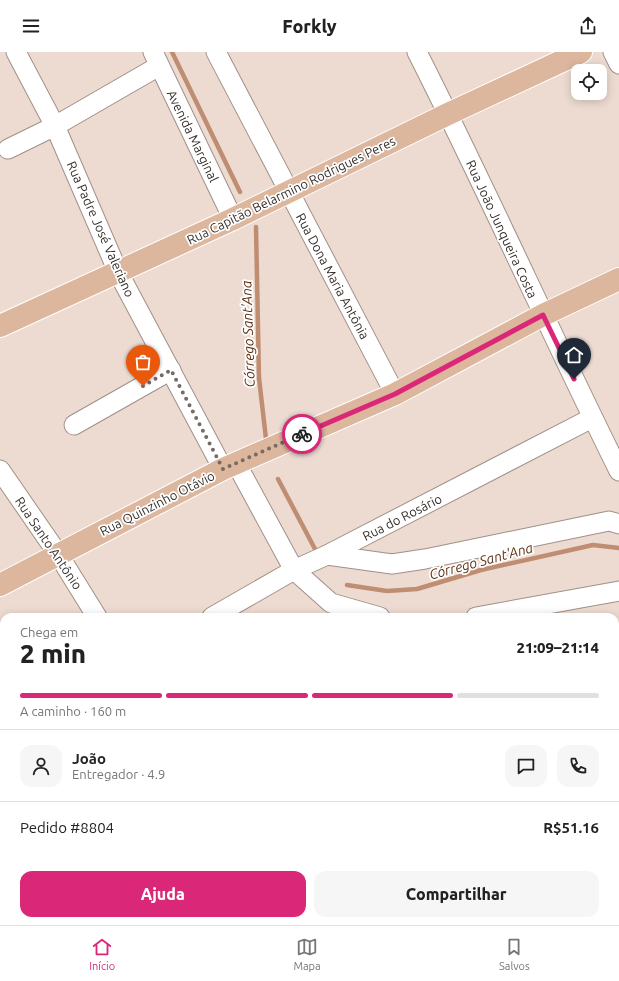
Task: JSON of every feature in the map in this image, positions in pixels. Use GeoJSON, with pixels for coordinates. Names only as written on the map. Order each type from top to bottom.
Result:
{"type":"FeatureCollection","features":[{"type":"Feature","properties":{"kind":"main road","name":"Rua Capitão Belarmino Rodrigues Peres"},"geometry":{"type":"LineString","coordinates":[[0,326],[233,219],[448,114],[581,52]]}},
{"type":"Feature","properties":{"kind":"main road","name":"Rua Quinzinho Otávio"},"geometry":{"type":"LineString","coordinates":[[0,585],[229,466],[395,394],[543,315],[619,279]]}},
{"type":"Feature","properties":{"kind":"street","name":"Rua Padre José Valeriano"},"geometry":{"type":"LineString","coordinates":[[16,52],[55,126],[118,272],[171,370],[294,570]]}},
{"type":"Feature","properties":{"kind":"street","name":"Rua Dona Maria Antônia"},"geometry":{"type":"LineString","coordinates":[[216,52],[395,394]]}},
{"type":"Feature","properties":{"kind":"street","name":"Rua João Junqueira Costa"},"geometry":{"type":"LineString","coordinates":[[417,52],[448,114],[592,418],[619,471]]}},
{"type":"Feature","properties":{"kind":"street"},"geometry":{"type":"LineString","coordinates":[[613,52],[619,64]]}},
{"type":"Feature","properties":{"kind":"street"},"geometry":{"type":"LineString","coordinates":[[8,149],[55,126],[156,59]]}},
{"type":"Feature","properties":{"kind":"street","name":"Avenida Marginal"},"geometry":{"type":"LineString","coordinates":[[156,59],[233,219]]}},
{"type":"Feature","properties":{"kind":"street"},"geometry":{"type":"LineString","coordinates":[[74,425],[171,370]]}},
{"type":"Feature","properties":{"kind":"street","name":"Rua do Rosário"},"geometry":{"type":"LineString","coordinates":[[219,613],[294,570],[327,555],[592,418]]}},
{"type":"Feature","properties":{"kind":"street","name":"Rua Santo Antônio"},"geometry":{"type":"LineString","coordinates":[[0,470],[58,554],[95,613]]}},
{"type":"Feature","properties":{"kind":"street"},"geometry":{"type":"LineString","coordinates":[[327,555],[392,564],[425,559],[616,520]]}},
{"type":"Feature","properties":{"kind":"street"},"geometry":{"type":"LineString","coordinates":[[294,570],[331,603],[366,613]]}},
{"type":"Feature","properties":{"kind":"street"},"geometry":{"type":"LineString","coordinates":[[509,613],[619,591]]}},
{"type":"Feature","properties":{"kind":"waterway","name":"Córrego Sant'Ana"},"geometry":{"type":"LineString","coordinates":[[172,52],[240,192]]}},
{"type":"Feature","properties":{"kind":"waterway","name":"Córrego Sant'Ana"},"geometry":{"type":"LineString","coordinates":[[256,227],[259,378],[266,439]]}},
{"type":"Feature","properties":{"kind":"waterway","name":"Córrego Sant'Ana"},"geometry":{"type":"LineString","coordinates":[[278,479],[315,549]]}},
{"type":"Feature","properties":{"kind":"waterway","name":"Córrego Sant'Ana"},"geometry":{"type":"LineString","coordinates":[[347,585],[387,591],[417,589],[481,570],[593,545],[619,548]]}},
{"type":"Feature","properties":{"kind":"way so far"},"geometry":{"type":"LineString","coordinates":[[143,386],[171,370],[223,469],[302,434]]}},
{"type":"Feature","properties":{"kind":"route"},"geometry":{"type":"LineString","coordinates":[[302,434],[395,394],[543,315],[574,379]]}}]}
